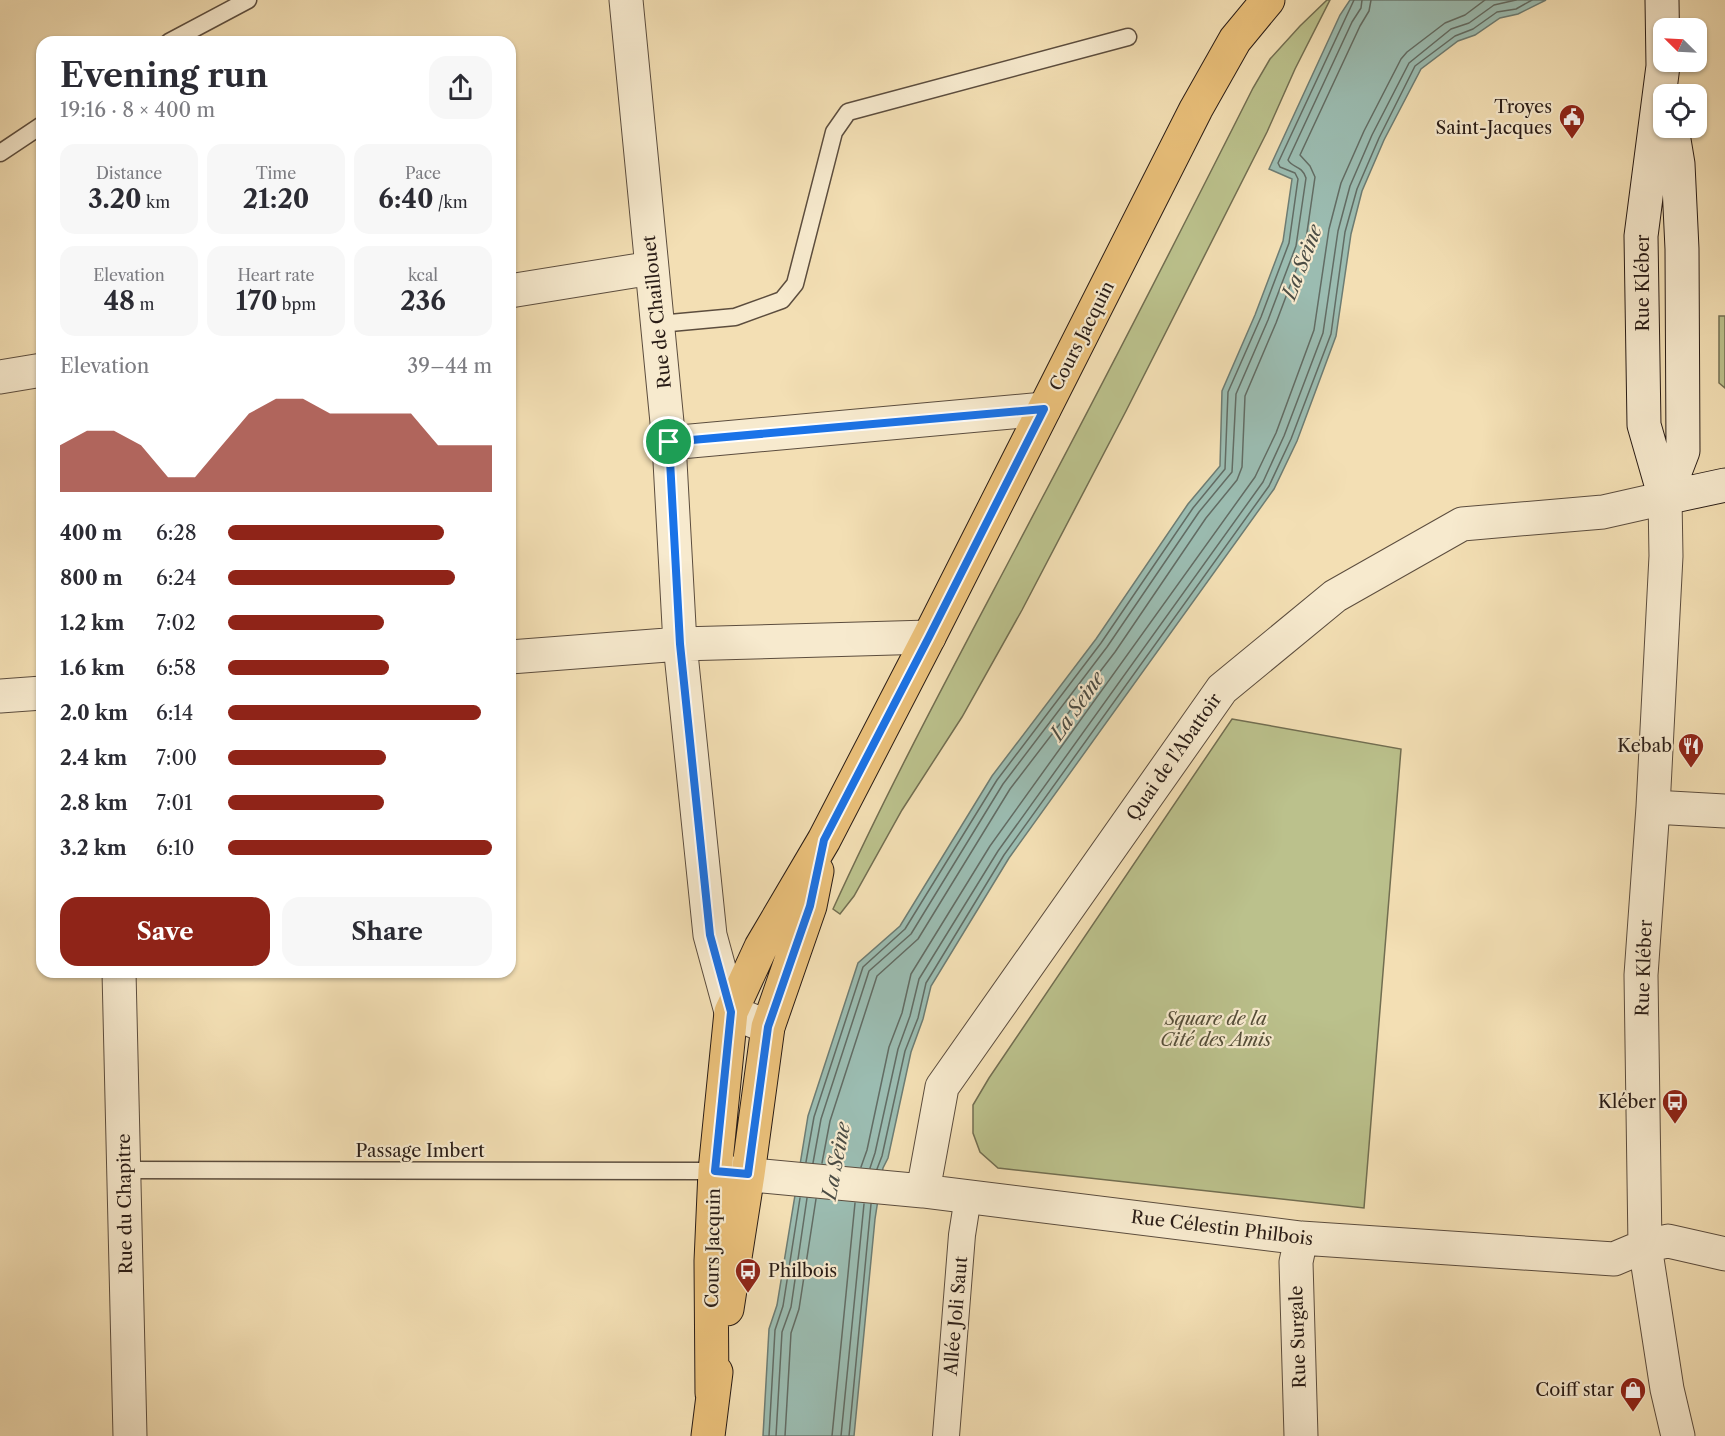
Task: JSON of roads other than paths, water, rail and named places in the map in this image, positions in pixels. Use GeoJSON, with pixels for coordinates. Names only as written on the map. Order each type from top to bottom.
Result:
{"type":"FeatureCollection","features":[{"type":"Feature","properties":{"kind":"main road","name":"Cours Jacquin"},"geometry":{"type":"LineString","coordinates":[[708,1436],[712,1394],[711,1261],[715,1171],[731,1012],[761,947],[824,840],[929,637],[1094,315],[1196,109],[1235,40],[1268,0]]}},
{"type":"Feature","properties":{"kind":"main road","name":"Cours Jacquin"},"geometry":{"type":"LineString","coordinates":[[712,1394],[759,1175],[768,1027],[810,906],[824,840]]}},
{"type":"Feature","properties":{"kind":"street","name":"Rue de Chaillouet"},"geometry":{"type":"LineString","coordinates":[[626,0],[659,324],[669,442],[680,644],[710,935],[731,1012]]}},
{"type":"Feature","properties":{"kind":"street","name":"Rue Kléber"},"geometry":{"type":"LineString","coordinates":[[1662,0],[1665,80],[1641,236],[1644,425],[1665,498],[1666,556],[1653,807],[1641,975],[1645,1246],[1667,1389],[1678,1436]]}},
{"type":"Feature","properties":{"kind":"street","name":"Rue Kléber"},"geometry":{"type":"LineString","coordinates":[[1665,498],[1683,450],[1682,249],[1678,164],[1674,138]]}},
{"type":"Feature","properties":{"kind":"street"},"geometry":{"type":"LineString","coordinates":[[516,290],[652,268]]}},
{"type":"Feature","properties":{"kind":"street"},"geometry":{"type":"LineString","coordinates":[[0,377],[36,371]]}},
{"type":"Feature","properties":{"kind":"street"},"geometry":{"type":"LineString","coordinates":[[669,442],[1044,409]]}},
{"type":"Feature","properties":{"kind":"street","name":"Quai de l'Abattoir"},"geometry":{"type":"LineString","coordinates":[[913,1190],[942,1087],[1222,689],[1335,596],[1462,524],[1603,512],[1725,485]]}},
{"type":"Feature","properties":{"kind":"street"},"geometry":{"type":"LineString","coordinates":[[516,657],[680,644],[929,637]]}},
{"type":"Feature","properties":{"kind":"street"},"geometry":{"type":"LineString","coordinates":[[0,696],[36,693]]}},
{"type":"Feature","properties":{"kind":"street"},"geometry":{"type":"LineString","coordinates":[[1653,807],[1725,811]]}},
{"type":"Feature","properties":{"kind":"street","name":"Rue du Chapitre"},"geometry":{"type":"LineString","coordinates":[[120,978],[130,1436]]}},
{"type":"Feature","properties":{"kind":"street"},"geometry":{"type":"LineString","coordinates":[[731,1012],[768,1027]]}},
{"type":"Feature","properties":{"kind":"street","name":"Rue Célestin Philbois"},"geometry":{"type":"LineString","coordinates":[[715,1171],[913,1190],[1301,1238],[1614,1259],[1645,1246],[1668,1241],[1725,1254]]}},
{"type":"Feature","properties":{"kind":"street","name":"Allée Joli Saut"},"geometry":{"type":"LineString","coordinates":[[946,1436],[962,1234],[968,1197]]}},
{"type":"Feature","properties":{"kind":"street","name":"Rue Surgale"},"geometry":{"type":"LineString","coordinates":[[1301,1238],[1296,1263],[1301,1436]]}},
{"type":"Feature","properties":{"kind":"lane"},"geometry":{"type":"LineString","coordinates":[[180,36],[248,0]]}},
{"type":"Feature","properties":{"kind":"lane"},"geometry":{"type":"LineString","coordinates":[[659,324],[735,317],[782,300],[795,284],[834,132],[848,112],[1128,37]]}},
{"type":"Feature","properties":{"kind":"lane"},"geometry":{"type":"LineString","coordinates":[[0,153],[36,129]]}},
{"type":"Feature","properties":{"kind":"lane","name":"Passage Imbert"},"geometry":{"type":"LineString","coordinates":[[124,1170],[715,1171]]}},
{"type":"Feature","properties":{"kind":"water","name":"La Seine"},"geometry":{"type":"Polygon","coordinates":[[[1350,0],[1546,0],[1518,14],[1500,18],[1475,35],[1458,41],[1421,69],[1384,140],[1362,191],[1351,234],[1336,336],[1297,441],[1274,489],[1009,858],[931,986],[923,1019],[911,1052],[888,1158],[883,1168],[875,1219],[854,1436],[763,1436],[769,1329],[777,1305],[808,1116],[858,963],[900,926],[992,776],[1096,639],[1188,504],[1220,466],[1222,391],[1255,315],[1283,241],[1292,179],[1269,169],[1340,15],[1350,0]]]}},
{"type":"Feature","properties":{"kind":"place","name":"Troyes Saint-Jacques"},"geometry":{"type":"Point","coordinates":[1572,140]}},
{"type":"Feature","properties":{"kind":"place","name":"Kebab"},"geometry":{"type":"Point","coordinates":[1691,769]}},
{"type":"Feature","properties":{"kind":"place","name":"Kléber"},"geometry":{"type":"Point","coordinates":[1675,1125]}},
{"type":"Feature","properties":{"kind":"place","name":"Philbois"},"geometry":{"type":"Point","coordinates":[748,1294]}},
{"type":"Feature","properties":{"kind":"place","name":"Coiff star"},"geometry":{"type":"Point","coordinates":[1633,1413]}},
{"type":"Feature","properties":{"kind":"park label","name":"Square de la Cité des Amis"},"geometry":{"type":"Point","coordinates":[1216,1029]}}]}
